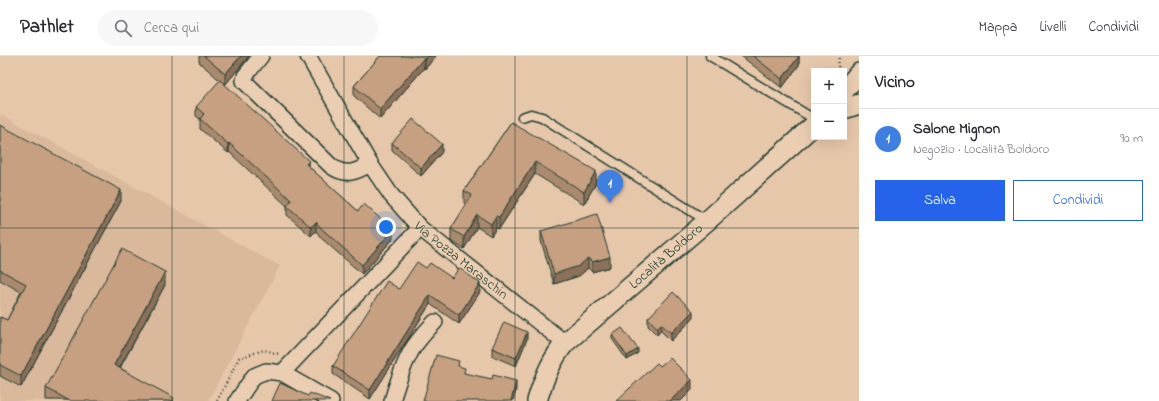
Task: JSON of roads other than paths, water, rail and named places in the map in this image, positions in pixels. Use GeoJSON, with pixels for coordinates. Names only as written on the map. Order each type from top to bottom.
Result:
{"type":"FeatureCollection","features":[{"type":"Feature","properties":{"kind":"street"},"geometry":{"type":"LineString","coordinates":[[261,56],[245,76],[244,81],[339,171],[346,173],[359,170],[370,164]]}},
{"type":"Feature","properties":{"kind":"street","name":"Via Pozza Maraschin"},"geometry":{"type":"LineString","coordinates":[[308,56],[370,164],[391,195],[420,228],[565,343]]}},
{"type":"Feature","properties":{"kind":"street"},"geometry":{"type":"LineString","coordinates":[[847,87],[859,73]]}},
{"type":"Feature","properties":{"kind":"street"},"geometry":{"type":"LineString","coordinates":[[847,108],[859,104]]}},
{"type":"Feature","properties":{"kind":"street","name":"Località Boldoro"},"geometry":{"type":"LineString","coordinates":[[537,401],[546,374],[557,352],[565,343],[707,221],[811,128]]}},
{"type":"Feature","properties":{"kind":"street"},"geometry":{"type":"LineString","coordinates":[[282,373],[420,228]]}},
{"type":"Feature","properties":{"kind":"street"},"geometry":{"type":"LineString","coordinates":[[392,401],[395,388],[412,350],[435,322]]}},
{"type":"Feature","properties":{"kind":"street"},"geometry":{"type":"LineString","coordinates":[[238,401],[254,376],[266,371],[282,373],[331,401]]}},
{"type":"Feature","properties":{"kind":"lane"},"geometry":{"type":"LineString","coordinates":[[710,56],[811,117]]}},
{"type":"Feature","properties":{"kind":"lane"},"geometry":{"type":"LineString","coordinates":[[522,117],[531,114],[542,117],[707,221]]}},
{"type":"Feature","properties":{"kind":"place","name":"Salone Mignon"},"geometry":{"type":"Point","coordinates":[610,203]}}]}
